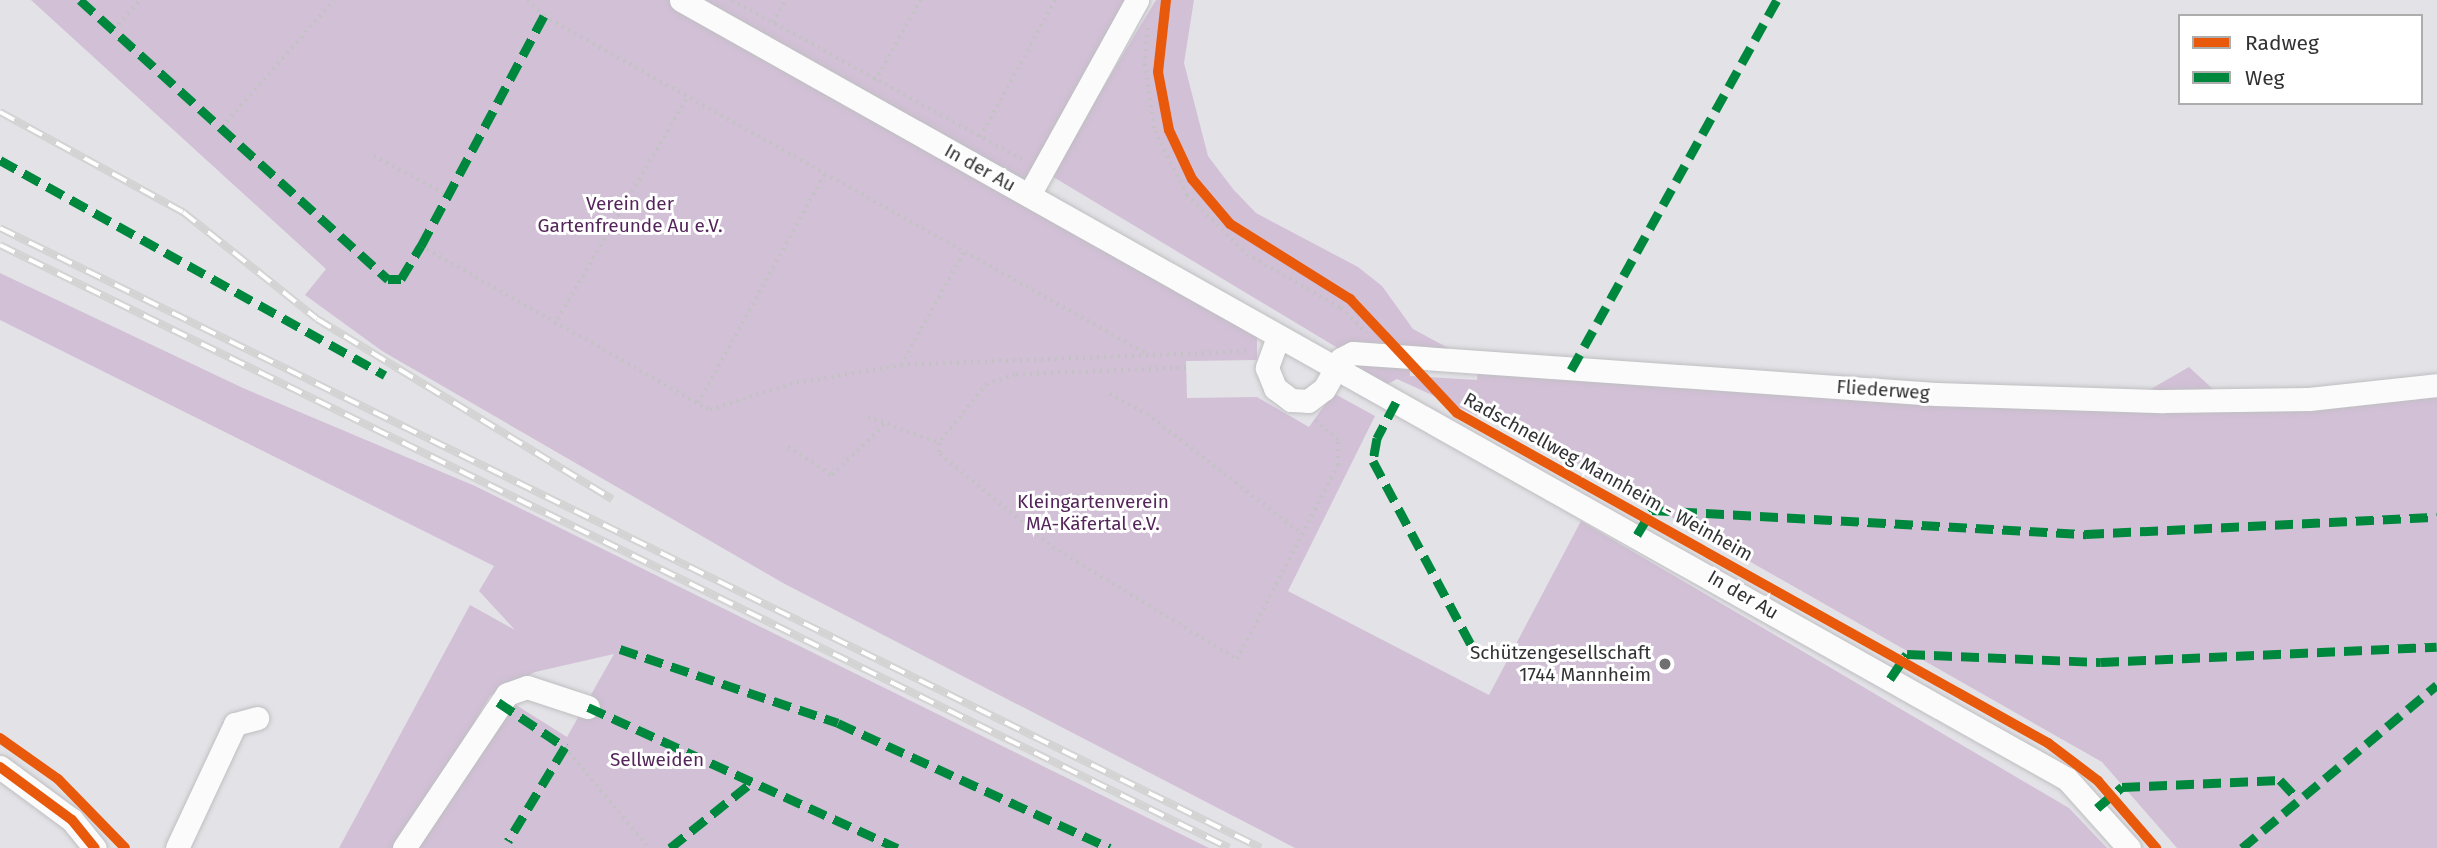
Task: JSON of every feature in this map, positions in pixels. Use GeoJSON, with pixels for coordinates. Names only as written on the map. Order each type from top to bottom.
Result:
{"type":"FeatureCollection","features":[{"type":"Feature","properties":{"kind":"street","name":"In der Au"},"geometry":{"type":"LineString","coordinates":[[681,0],[1028,195],[1274,344],[1336,368],[2067,779],[2129,848]]}},
{"type":"Feature","properties":{"kind":"street"},"geometry":{"type":"LineString","coordinates":[[1028,195],[1137,0]]}},
{"type":"Feature","properties":{"kind":"street"},"geometry":{"type":"LineString","coordinates":[[1274,344],[1275,388],[1291,400],[1308,401],[1336,368]]}},
{"type":"Feature","properties":{"kind":"street","name":"Fliederweg"},"geometry":{"type":"LineString","coordinates":[[1336,368],[1353,353],[1936,394],[2151,400],[2309,399],[2437,384]]}},
{"type":"Feature","properties":{"kind":"street"},"geometry":{"type":"LineString","coordinates":[[404,848],[507,694],[527,687],[588,707]]}},
{"type":"Feature","properties":{"kind":"street"},"geometry":{"type":"LineString","coordinates":[[177,848],[235,724],[257,718]]}},
{"type":"Feature","properties":{"kind":"street"},"geometry":{"type":"LineString","coordinates":[[0,767],[72,820],[95,848]]}},
{"type":"Feature","properties":{"kind":"path"},"geometry":{"type":"LineString","coordinates":[[114,30],[140,0]]}},
{"type":"Feature","properties":{"kind":"path"},"geometry":{"type":"LineString","coordinates":[[222,127],[334,0]]}},
{"type":"Feature","properties":{"kind":"path"},"geometry":{"type":"LineString","coordinates":[[528,0],[544,16],[1149,355]]}},
{"type":"Feature","properties":{"kind":"path"},"geometry":{"type":"LineString","coordinates":[[732,0],[875,82],[1025,160],[1028,195]]}},
{"type":"Feature","properties":{"kind":"path"},"geometry":{"type":"LineString","coordinates":[[773,23],[785,0]]}},
{"type":"Feature","properties":{"kind":"path"},"geometry":{"type":"LineString","coordinates":[[875,82],[920,0]]}},
{"type":"Feature","properties":{"kind":"path"},"geometry":{"type":"LineString","coordinates":[[980,137],[1055,0]]}},
{"type":"Feature","properties":{"kind":"path"},"geometry":{"type":"LineString","coordinates":[[1161,21],[1161,99],[1192,179],[1247,238],[1350,299],[1378,327]]}},
{"type":"Feature","properties":{"kind":"path"},"geometry":{"type":"LineString","coordinates":[[1149,22],[1145,64],[1155,131],[1187,195],[1247,254],[1348,313],[1386,356]]}},
{"type":"Feature","properties":{"kind":"path"},"geometry":{"type":"LineString","coordinates":[[554,325],[687,97]]}},
{"type":"Feature","properties":{"kind":"path"},"geometry":{"type":"LineString","coordinates":[[374,156],[447,195]]}},
{"type":"Feature","properties":{"kind":"path"},"geometry":{"type":"LineString","coordinates":[[698,403],[824,175]]}},
{"type":"Feature","properties":{"kind":"path"},"geometry":{"type":"LineString","coordinates":[[421,246],[554,325],[710,410],[790,384],[901,365],[1149,355],[1274,344]]}},
{"type":"Feature","properties":{"kind":"path"},"geometry":{"type":"LineString","coordinates":[[901,365],[963,253]]}},
{"type":"Feature","properties":{"kind":"path"},"geometry":{"type":"LineString","coordinates":[[939,443],[978,390],[1015,375],[1186,368]]}},
{"type":"Feature","properties":{"kind":"path"},"geometry":{"type":"LineString","coordinates":[[1110,394],[1147,414],[1302,534]]}},
{"type":"Feature","properties":{"kind":"path"},"geometry":{"type":"LineString","coordinates":[[939,443],[946,463],[1023,526],[1237,659],[1342,451],[1338,440],[1314,420],[1308,401]]}},
{"type":"Feature","properties":{"kind":"path"},"geometry":{"type":"LineString","coordinates":[[868,417],[939,443]]}},
{"type":"Feature","properties":{"kind":"path"},"geometry":{"type":"LineString","coordinates":[[789,447],[832,475],[886,423]]}},
{"type":"Feature","properties":{"kind":"path"},"geometry":{"type":"LineString","coordinates":[[565,747],[649,848]]}},
{"type":"Feature","properties":{"kind":"path"},"geometry":{"type":"LineString","coordinates":[[879,848],[885,843]]}},
{"type":"Feature","properties":{"kind":"green space"},"geometry":{"type":"Polygon","coordinates":[[[31,0],[1130,0],[1021,200],[1257,333],[1257,360],[1186,361],[1187,398],[1257,397],[1309,427],[1333,393],[1375,416],[1288,591],[1489,695],[1581,521],[2069,808],[2107,848],[1295,848],[783,583],[382,351],[305,295],[326,269],[31,0]]]}},
{"type":"Feature","properties":{"kind":"green space"},"geometry":{"type":"Polygon","coordinates":[[[1156,0],[1194,0],[1184,63],[1208,156],[1233,189],[1256,213],[1358,267],[1382,286],[1413,329],[1485,368],[1934,401],[2437,391],[2437,848],[2177,848],[2102,762],[1480,408],[1478,416],[1397,379],[1382,387],[1351,369],[1356,359],[1050,175],[1156,0]],[[1410,363],[1410,376],[1477,380],[1478,368],[1410,363]]]}},
{"type":"Feature","properties":{"kind":"green space","name":"Sellweiden"},"geometry":{"type":"Polygon","coordinates":[[[0,273],[243,388],[475,486],[1209,848],[410,848],[508,700],[567,737],[614,654],[535,672],[490,696],[399,848],[339,848],[470,605],[515,630],[479,591],[494,566],[0,320],[0,273]]]}},
{"type":"Feature","properties":{"kind":"green space"},"geometry":{"type":"Polygon","coordinates":[[[2189,367],[2214,390],[2309,392],[2144,393],[2189,367]]]}},
{"type":"Feature","properties":{"kind":"railway"},"geometry":{"type":"LineString","coordinates":[[0,112],[183,212],[317,319],[612,499]]}},
{"type":"Feature","properties":{"kind":"railway"},"geometry":{"type":"LineString","coordinates":[[0,228],[1261,848]]}},
{"type":"Feature","properties":{"kind":"railway"},"geometry":{"type":"LineString","coordinates":[[0,245],[1229,848]]}},
{"type":"Feature","properties":{"kind":"marked path"},"geometry":{"type":"LineString","coordinates":[[80,0],[388,279],[401,279],[421,246],[544,16]]}},
{"type":"Feature","properties":{"kind":"marked path"},"geometry":{"type":"LineString","coordinates":[[1571,370],[1777,0]]}},
{"type":"Feature","properties":{"kind":"marked path"},"geometry":{"type":"LineString","coordinates":[[0,160],[385,375]]}},
{"type":"Feature","properties":{"kind":"marked path"},"geometry":{"type":"LineString","coordinates":[[1396,402],[1377,438],[1373,461],[1474,650]]}},
{"type":"Feature","properties":{"kind":"marked path"},"geometry":{"type":"LineString","coordinates":[[1637,535],[1652,510],[2086,534],[2437,517]]}},
{"type":"Feature","properties":{"kind":"marked path"},"geometry":{"type":"LineString","coordinates":[[1890,679],[1907,654],[2101,662],[2437,647]]}},
{"type":"Feature","properties":{"kind":"marked path"},"geometry":{"type":"LineString","coordinates":[[620,649],[838,723],[1110,848]]}},
{"type":"Feature","properties":{"kind":"marked path"},"geometry":{"type":"LineString","coordinates":[[2242,848],[2437,685]]}},
{"type":"Feature","properties":{"kind":"marked path"},"geometry":{"type":"LineString","coordinates":[[498,702],[565,747],[508,841]]}},
{"type":"Feature","properties":{"kind":"marked path"},"geometry":{"type":"LineString","coordinates":[[588,707],[897,848]]}},
{"type":"Feature","properties":{"kind":"marked path"},"geometry":{"type":"LineString","coordinates":[[2097,808],[2122,787],[2280,780],[2297,798]]}},
{"type":"Feature","properties":{"kind":"marked path"},"geometry":{"type":"LineString","coordinates":[[670,848],[752,782]]}},
{"type":"Feature","properties":{"kind":"cycle path","name":"Radschnellweg Mannheim - Weinheim"},"geometry":{"type":"LineString","coordinates":[[1166,0],[1158,72],[1169,130],[1192,179],[1230,224],[1350,299],[1457,413],[2048,743],[2098,781],[2156,848]]}},
{"type":"Feature","properties":{"kind":"cycle path"},"geometry":{"type":"LineString","coordinates":[[0,738],[58,779],[125,848]]}},
{"type":"Feature","properties":{"kind":"cycle path"},"geometry":{"type":"LineString","coordinates":[[0,767],[72,820],[95,848]]}},
{"type":"Feature","properties":{"kind":"place","name":"Schützengesellschaft 1744 Mannheim"},"geometry":{"type":"Point","coordinates":[1665,664]}},
{"type":"Feature","properties":{"kind":"park label","name":"Verein der Gartenfreunde Au e.V."},"geometry":{"type":"Point","coordinates":[630,215]}},
{"type":"Feature","properties":{"kind":"park label","name":"Kleingartenverein MA-Käfertal e.V."},"geometry":{"type":"Point","coordinates":[1093,513]}}]}
